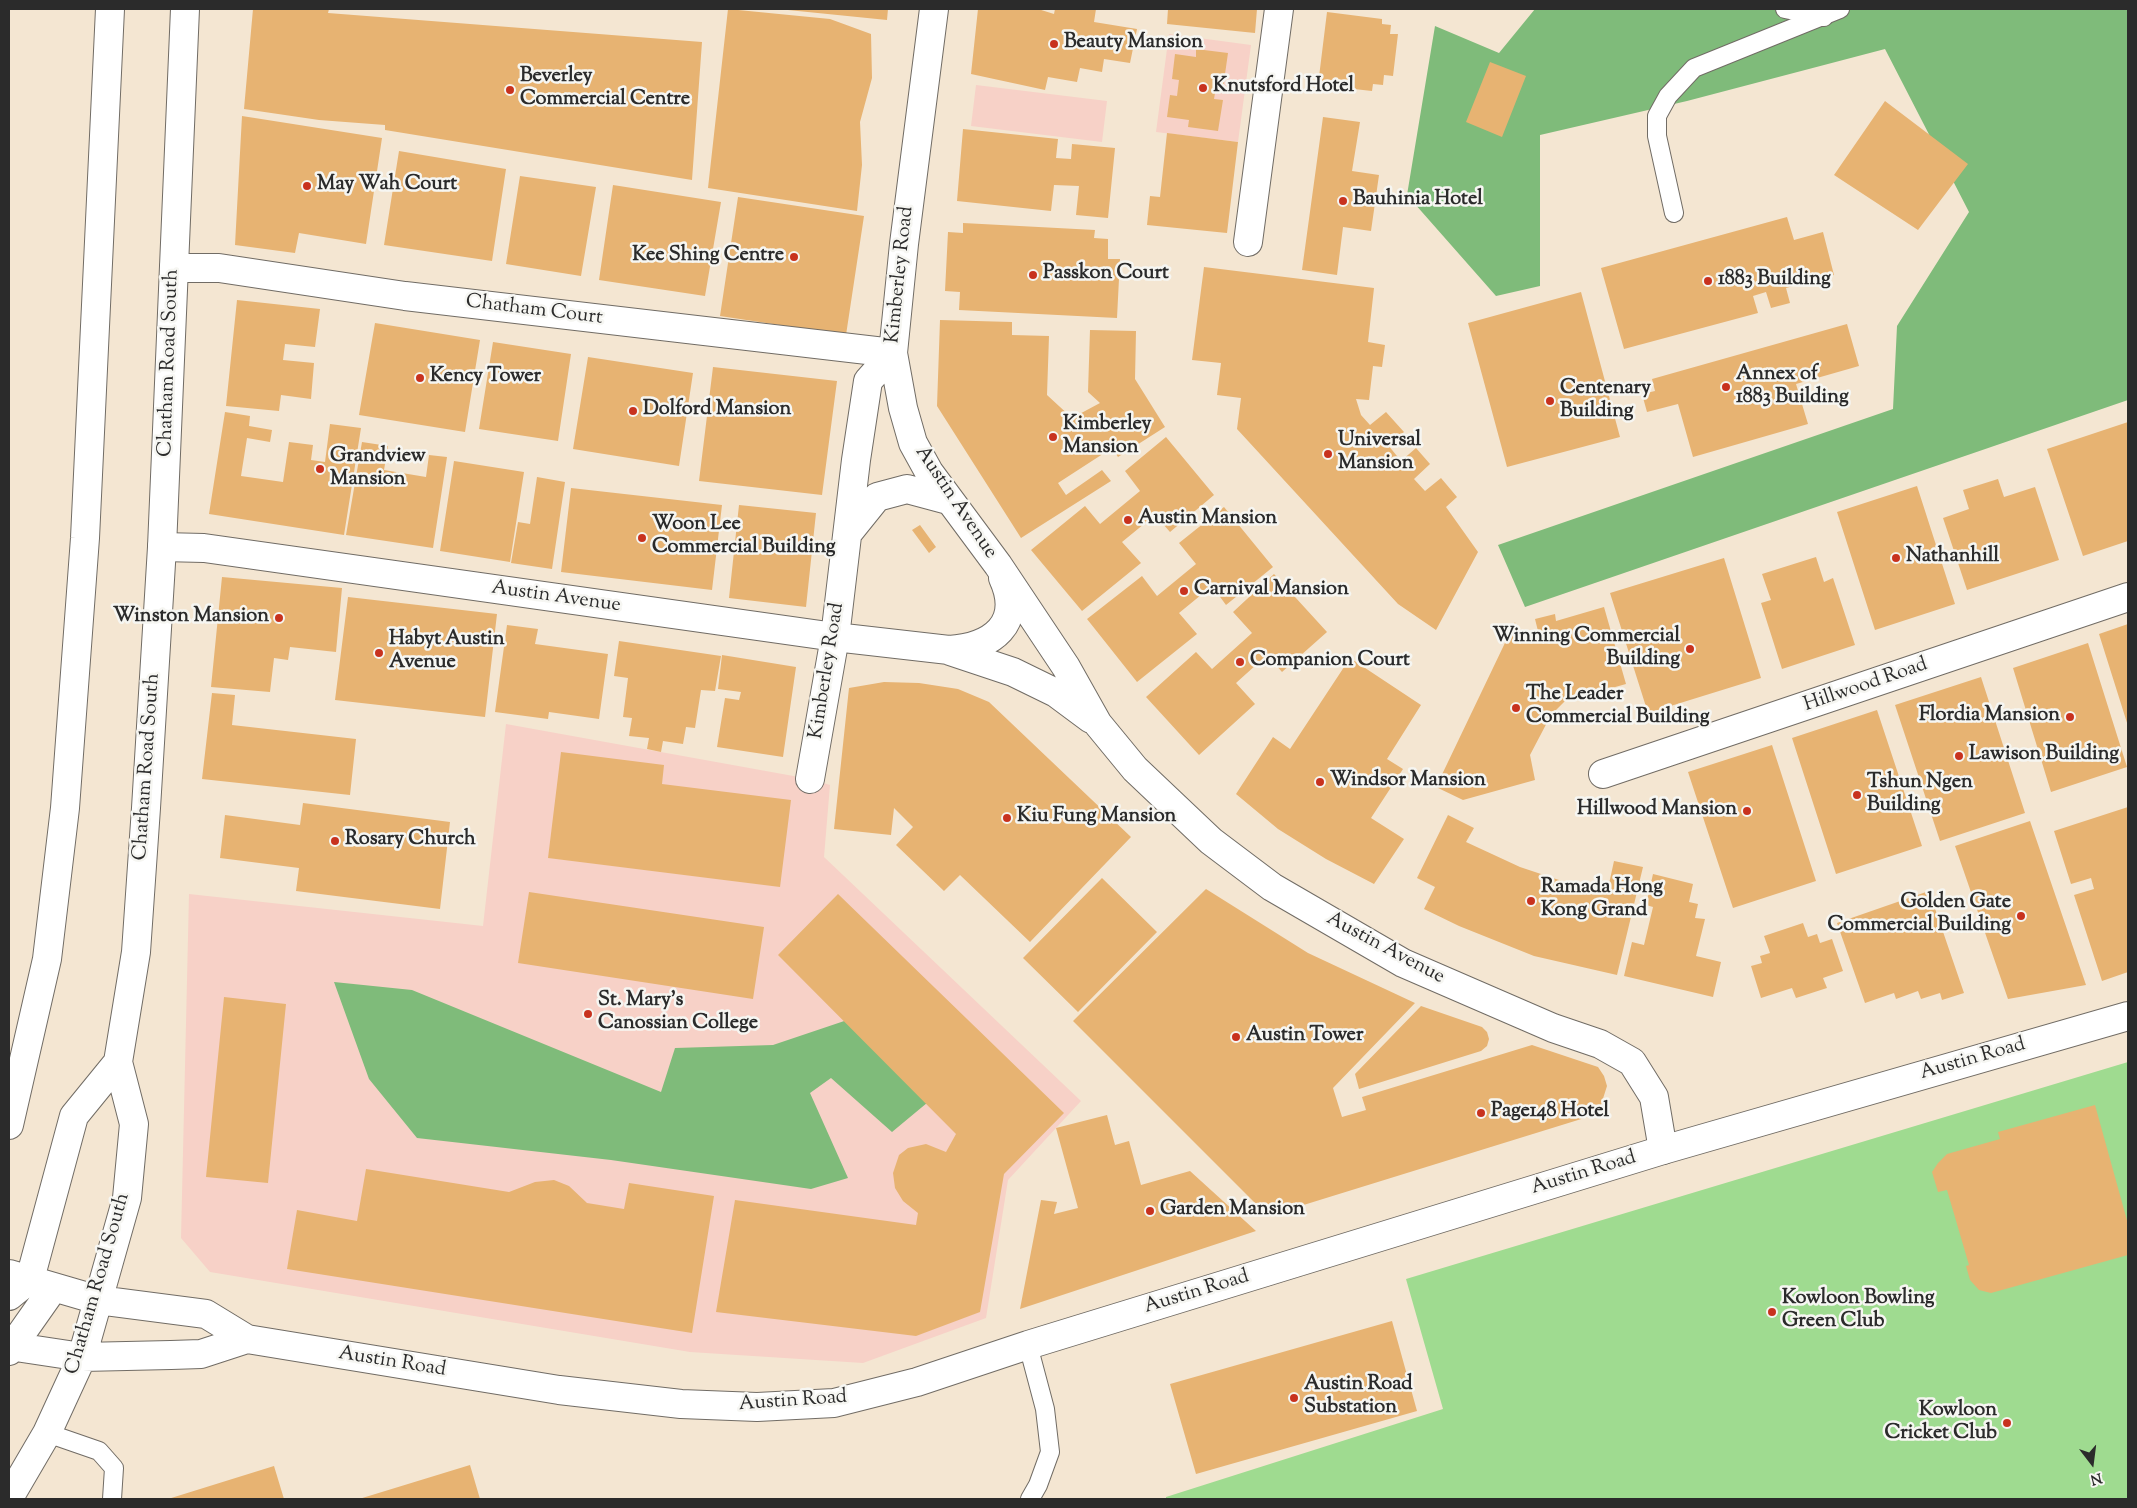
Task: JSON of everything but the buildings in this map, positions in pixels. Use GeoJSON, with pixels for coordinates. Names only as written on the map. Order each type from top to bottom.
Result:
{"type":"FeatureCollection","features":[{"type":"Feature","properties":{"kind":"main road"},"geometry":{"type":"LineString","coordinates":[[9,1124],[16,1076],[47,960],[66,808],[85,538],[110,9]]}},
{"type":"Feature","properties":{"kind":"main road","name":"Chatham Road South"},"geometry":{"type":"LineString","coordinates":[[9,1498],[47,1433],[82,1357],[127,1198],[134,1124],[118,1062],[136,952],[162,547],[185,9]]}},
{"type":"Feature","properties":{"kind":"main road","name":"Kimberley Road"},"geometry":{"type":"LineString","coordinates":[[810,779],[835,637],[868,382],[893,353],[904,244],[934,9]]}},
{"type":"Feature","properties":{"kind":"main road"},"geometry":{"type":"LineString","coordinates":[[1248,242],[1279,9]]}},
{"type":"Feature","properties":{"kind":"main road","name":"Chatham Court"},"geometry":{"type":"LineString","coordinates":[[174,268],[219,268],[405,296],[893,353]]}},
{"type":"Feature","properties":{"kind":"main road","name":"Austin Avenue"},"geometry":{"type":"LineString","coordinates":[[893,353],[903,408],[913,443],[929,472],[998,565],[1066,667],[1098,724],[1135,769],[1211,842],[1272,887],[1403,962],[1553,1028],[1600,1044],[1632,1062],[1654,1097],[1663,1150]]}},
{"type":"Feature","properties":{"kind":"main road"},"geometry":{"type":"LineString","coordinates":[[848,533],[877,497],[907,489],[948,500]]}},
{"type":"Feature","properties":{"kind":"main road","name":"Austin Avenue"},"geometry":{"type":"LineString","coordinates":[[162,547],[204,548],[835,637],[950,650],[968,649],[984,643],[999,633],[1007,620],[1010,606],[1008,588],[998,565]]}},
{"type":"Feature","properties":{"kind":"main road","name":"Hillwood Road"},"geometry":{"type":"LineString","coordinates":[[1603,774],[2128,597]]}},
{"type":"Feature","properties":{"kind":"main road","name":"Austin Avenue"},"geometry":{"type":"LineString","coordinates":[[950,650],[1013,672],[1056,693],[1098,724]]}},
{"type":"Feature","properties":{"kind":"main road","name":"Austin Road"},"geometry":{"type":"LineString","coordinates":[[31,1280],[98,1300],[206,1314],[247,1339],[559,1390],[681,1404],[757,1407],[834,1403],[917,1382],[1028,1344],[1663,1150],[2128,1016]]}},
{"type":"Feature","properties":{"kind":"main road"},"geometry":{"type":"LineString","coordinates":[[10,1348],[31,1280],[74,1116],[118,1062]]}},
{"type":"Feature","properties":{"kind":"main road"},"geometry":{"type":"LineString","coordinates":[[9,1296],[31,1280]]}},
{"type":"Feature","properties":{"kind":"main road","name":"Austin Road"},"geometry":{"type":"LineString","coordinates":[[10,1348],[82,1357],[201,1354],[247,1339]]}},
{"type":"Feature","properties":{"kind":"lane"},"geometry":{"type":"LineString","coordinates":[[1784,9],[1824,16]]}},
{"type":"Feature","properties":{"kind":"lane"},"geometry":{"type":"LineString","coordinates":[[1674,213],[1658,136],[1657,116],[1668,96],[1694,68],[1840,9]]}},
{"type":"Feature","properties":{"kind":"lane"},"geometry":{"type":"LineString","coordinates":[[1028,1344],[1045,1409],[1050,1452],[1038,1485],[1030,1499]]}},
{"type":"Feature","properties":{"kind":"lane"},"geometry":{"type":"LineString","coordinates":[[47,1433],[99,1451],[114,1468],[112,1499]]}},
{"type":"Feature","properties":{"kind":"shaded area","name":"Knutsford Hotel"},"geometry":{"type":"Polygon","coordinates":[[[1169,34],[1251,45],[1238,142],[1156,132],[1169,34]]]}},
{"type":"Feature","properties":{"kind":"shaded area"},"geometry":{"type":"Polygon","coordinates":[[[976,85],[1107,101],[1102,142],[971,126],[976,85]]]}},
{"type":"Feature","properties":{"kind":"shaded area","name":"St. Mary's Canossian College"},"geometry":{"type":"Polygon","coordinates":[[[506,724],[810,779],[830,785],[824,857],[1081,1101],[1008,1180],[986,1318],[863,1363],[690,1352],[210,1272],[181,1238],[189,894],[483,926],[506,724]]]}},
{"type":"Feature","properties":{"kind":"green space"},"geometry":{"type":"Polygon","coordinates":[[[1535,9],[2128,9],[2128,400],[1525,607],[1498,545],[1893,409],[1897,326],[1969,212],[1885,49],[1687,101],[1540,135],[1540,286],[1496,296],[1407,195],[1435,26],[1499,53],[1535,9]]]}},
{"type":"Feature","properties":{"kind":"green space"},"geometry":{"type":"Polygon","coordinates":[[[334,982],[412,990],[661,1092],[675,1048],[773,1045],[871,1012],[951,1083],[892,1132],[831,1078],[810,1093],[848,1178],[811,1189],[611,1160],[417,1138],[369,1079],[334,982]]]}},
{"type":"Feature","properties":{"kind":"green space","name":"Kowloon Bowling Green Club"},"geometry":{"type":"Polygon","coordinates":[[[2128,1062],[2128,1499],[1166,1499],[1166,1497],[1443,1409],[1406,1279],[2128,1062]]]}},
{"type":"Feature","properties":{"kind":"place","name":"Beauty Mansion"},"geometry":{"type":"Point","coordinates":[1054,44]}},
{"type":"Feature","properties":{"kind":"place","name":"Knutsford Hotel"},"geometry":{"type":"Point","coordinates":[1203,88]}},
{"type":"Feature","properties":{"kind":"place","name":"Beverley Commercial Centre"},"geometry":{"type":"Point","coordinates":[510,90]}},
{"type":"Feature","properties":{"kind":"place","name":"May Wah Court"},"geometry":{"type":"Point","coordinates":[307,186]}},
{"type":"Feature","properties":{"kind":"place","name":"Bauhinia Hotel"},"geometry":{"type":"Point","coordinates":[1343,201]}},
{"type":"Feature","properties":{"kind":"place","name":"Kee Shing Centre"},"geometry":{"type":"Point","coordinates":[794,257]}},
{"type":"Feature","properties":{"kind":"place","name":"Passkon Court"},"geometry":{"type":"Point","coordinates":[1033,275]}},
{"type":"Feature","properties":{"kind":"place","name":"1883 Building"},"geometry":{"type":"Point","coordinates":[1708,281]}},
{"type":"Feature","properties":{"kind":"place","name":"Kency Tower"},"geometry":{"type":"Point","coordinates":[420,378]}},
{"type":"Feature","properties":{"kind":"place","name":"Annex of 1883 Building"},"geometry":{"type":"Point","coordinates":[1726,387]}},
{"type":"Feature","properties":{"kind":"place","name":"Centenary Building"},"geometry":{"type":"Point","coordinates":[1550,401]}},
{"type":"Feature","properties":{"kind":"place","name":"Dolford Mansion"},"geometry":{"type":"Point","coordinates":[633,411]}},
{"type":"Feature","properties":{"kind":"place","name":"Kimberley Mansion"},"geometry":{"type":"Point","coordinates":[1053,437]}},
{"type":"Feature","properties":{"kind":"place","name":"Universal Mansion"},"geometry":{"type":"Point","coordinates":[1328,454]}},
{"type":"Feature","properties":{"kind":"place","name":"Grandview Mansion"},"geometry":{"type":"Point","coordinates":[320,469]}},
{"type":"Feature","properties":{"kind":"place","name":"Austin Mansion"},"geometry":{"type":"Point","coordinates":[1128,520]}},
{"type":"Feature","properties":{"kind":"place","name":"Woon Lee Commercial Building"},"geometry":{"type":"Point","coordinates":[642,538]}},
{"type":"Feature","properties":{"kind":"place","name":"Nathanhill"},"geometry":{"type":"Point","coordinates":[1896,558]}},
{"type":"Feature","properties":{"kind":"place","name":"Carnival Mansion"},"geometry":{"type":"Point","coordinates":[1184,591]}},
{"type":"Feature","properties":{"kind":"place","name":"Winston Mansion"},"geometry":{"type":"Point","coordinates":[279,618]}},
{"type":"Feature","properties":{"kind":"place","name":"Winning Commercial Building"},"geometry":{"type":"Point","coordinates":[1690,649]}},
{"type":"Feature","properties":{"kind":"place","name":"Habyt Austin Avenue"},"geometry":{"type":"Point","coordinates":[379,653]}},
{"type":"Feature","properties":{"kind":"place","name":"Companion Court"},"geometry":{"type":"Point","coordinates":[1240,662]}},
{"type":"Feature","properties":{"kind":"place","name":"The Leader Commercial Building"},"geometry":{"type":"Point","coordinates":[1516,708]}},
{"type":"Feature","properties":{"kind":"place","name":"Flordia Mansion"},"geometry":{"type":"Point","coordinates":[2070,717]}},
{"type":"Feature","properties":{"kind":"place","name":"Lawison Building"},"geometry":{"type":"Point","coordinates":[1959,756]}},
{"type":"Feature","properties":{"kind":"place","name":"Windsor Mansion"},"geometry":{"type":"Point","coordinates":[1320,782]}},
{"type":"Feature","properties":{"kind":"place","name":"Tshun Ngen Building"},"geometry":{"type":"Point","coordinates":[1857,795]}},
{"type":"Feature","properties":{"kind":"place","name":"Hillwood Mansion"},"geometry":{"type":"Point","coordinates":[1747,811]}},
{"type":"Feature","properties":{"kind":"place","name":"Kiu Fung Mansion"},"geometry":{"type":"Point","coordinates":[1007,818]}},
{"type":"Feature","properties":{"kind":"place","name":"Rosary Church"},"geometry":{"type":"Point","coordinates":[335,841]}},
{"type":"Feature","properties":{"kind":"place","name":"Ramada Hong Kong Grand"},"geometry":{"type":"Point","coordinates":[1531,901]}},
{"type":"Feature","properties":{"kind":"place","name":"Golden Gate Commercial Building"},"geometry":{"type":"Point","coordinates":[2021,916]}},
{"type":"Feature","properties":{"kind":"place","name":"St. Mary's Canossian College"},"geometry":{"type":"Point","coordinates":[588,1014]}},
{"type":"Feature","properties":{"kind":"place","name":"Austin Tower"},"geometry":{"type":"Point","coordinates":[1236,1037]}},
{"type":"Feature","properties":{"kind":"place","name":"Page148 Hotel"},"geometry":{"type":"Point","coordinates":[1481,1113]}},
{"type":"Feature","properties":{"kind":"place","name":"Garden Mansion"},"geometry":{"type":"Point","coordinates":[1150,1211]}},
{"type":"Feature","properties":{"kind":"place","name":"Kowloon Bowling Green Club"},"geometry":{"type":"Point","coordinates":[1772,1312]}},
{"type":"Feature","properties":{"kind":"place","name":"Austin Road Substation"},"geometry":{"type":"Point","coordinates":[1294,1398]}},
{"type":"Feature","properties":{"kind":"place","name":"Kowloon Cricket Club"},"geometry":{"type":"Point","coordinates":[2007,1423]}}]}
